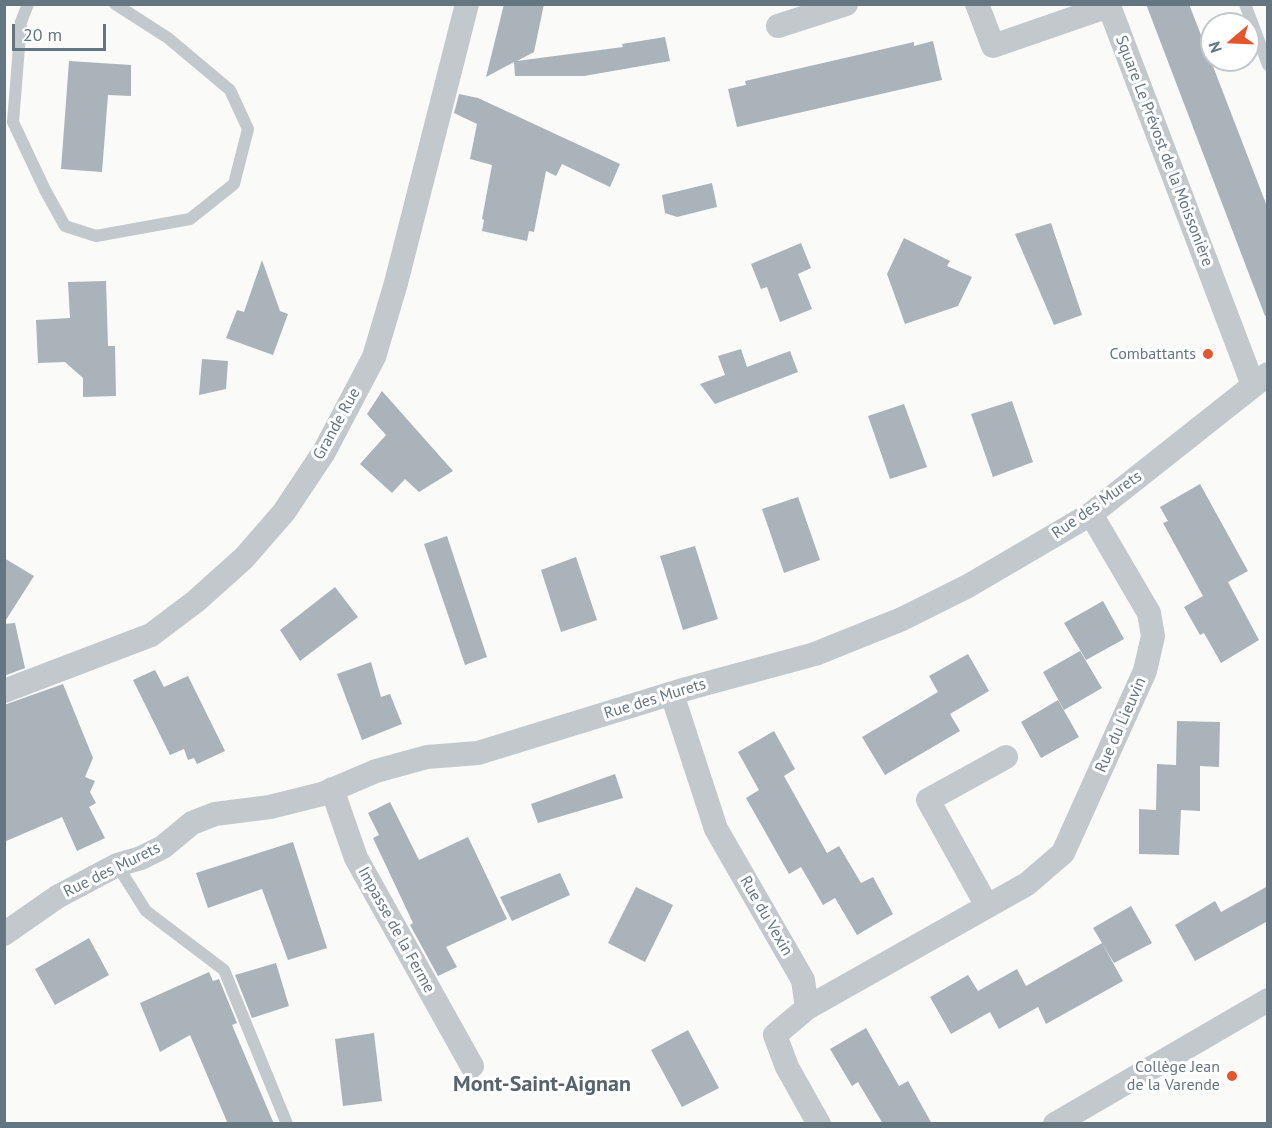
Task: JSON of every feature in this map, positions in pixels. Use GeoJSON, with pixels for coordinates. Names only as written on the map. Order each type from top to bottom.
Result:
{"type":"FeatureCollection","features":[{"type":"Feature","properties":{"kind":"street","name":"Grande Rue"},"geometry":{"type":"LineString","coordinates":[[4,691],[151,635],[196,601],[244,558],[284,512],[324,452],[374,357],[396,284],[467,4]]}},
{"type":"Feature","properties":{"kind":"street"},"geometry":{"type":"LineString","coordinates":[[778,26],[846,4]]}},
{"type":"Feature","properties":{"kind":"street","name":"Square Le Prévost de la Moissonière"},"geometry":{"type":"LineString","coordinates":[[977,4],[993,46],[1109,5],[1260,380]]}},
{"type":"Feature","properties":{"kind":"street","name":"Rue des Murets"},"geometry":{"type":"LineString","coordinates":[[4,934],[57,897],[117,865],[163,847],[192,823],[215,814],[270,807],[322,794],[376,771],[427,757],[478,753],[672,694],[815,654],[902,619],[968,586],[1091,513],[1260,380]]}},
{"type":"Feature","properties":{"kind":"street","name":"Rue du Lieuvin"},"geometry":{"type":"LineString","coordinates":[[807,1008],[1028,884],[1064,853],[1149,659],[1154,636],[1149,613],[1091,513]]}},
{"type":"Feature","properties":{"kind":"street","name":"Rue du Vexin"},"geometry":{"type":"LineString","coordinates":[[672,694],[716,829],[803,980],[807,1008]]}},
{"type":"Feature","properties":{"kind":"street"},"geometry":{"type":"LineString","coordinates":[[987,906],[928,800],[1006,757]]}},
{"type":"Feature","properties":{"kind":"street","name":"Impasse de la Ferme"},"geometry":{"type":"LineString","coordinates":[[332,789],[356,858],[471,1066]]}},
{"type":"Feature","properties":{"kind":"street"},"geometry":{"type":"LineString","coordinates":[[1055,1124],[1268,1000]]}},
{"type":"Feature","properties":{"kind":"street"},"geometry":{"type":"LineString","coordinates":[[807,1008],[775,1035],[788,1067],[819,1124]]}},
{"type":"Feature","properties":{"kind":"lane"},"geometry":{"type":"LineString","coordinates":[[28,4],[21,22],[13,122],[65,226],[96,236],[190,219],[234,184],[248,129],[230,90],[168,38],[115,4]]}},
{"type":"Feature","properties":{"kind":"lane"},"geometry":{"type":"LineString","coordinates":[[1245,4],[1268,65]]}},
{"type":"Feature","properties":{"kind":"lane"},"geometry":{"type":"LineString","coordinates":[[117,865],[146,911],[224,970],[287,1124]]}},
{"type":"Feature","properties":{"kind":"building"},"geometry":{"type":"Polygon","coordinates":[[[504,4],[544,4],[534,52],[517,61],[623,47],[622,44],[665,37],[670,61],[584,76],[515,76],[514,62],[486,77],[504,4]]]}},
{"type":"Feature","properties":{"kind":"building"},"geometry":{"type":"Polygon","coordinates":[[[1146,4],[1189,4],[1200,33],[1200,72],[1215,72],[1268,209],[1268,315],[1265,316],[1146,4]]]}},
{"type":"Feature","properties":{"kind":"building"},"geometry":{"type":"Polygon","coordinates":[[[933,41],[942,80],[737,127],[728,89],[746,85],[745,81],[914,42],[914,46],[933,41]]]}},
{"type":"Feature","properties":{"kind":"building"},"geometry":{"type":"Polygon","coordinates":[[[69,61],[131,65],[131,96],[108,95],[102,172],[61,169],[69,61]]]}},
{"type":"Feature","properties":{"kind":"building"},"geometry":{"type":"Polygon","coordinates":[[[459,94],[478,98],[620,164],[610,187],[562,164],[556,176],[546,171],[534,232],[529,231],[527,241],[482,231],[492,165],[470,159],[477,124],[454,113],[459,94]]]}},
{"type":"Feature","properties":{"kind":"building"},"geometry":{"type":"Polygon","coordinates":[[[712,183],[717,207],[677,217],[665,213],[662,195],[712,183]]]}},
{"type":"Feature","properties":{"kind":"building"},"geometry":{"type":"Polygon","coordinates":[[[1051,223],[1082,315],[1054,325],[1015,234],[1051,223]]]}},
{"type":"Feature","properties":{"kind":"building"},"geometry":{"type":"Polygon","coordinates":[[[904,238],[950,261],[947,266],[972,277],[958,306],[905,324],[887,274],[904,238]]]}},
{"type":"Feature","properties":{"kind":"building"},"geometry":{"type":"Polygon","coordinates":[[[801,243],[811,268],[798,274],[812,309],[780,322],[767,287],[761,289],[751,264],[801,243]]]}},
{"type":"Feature","properties":{"kind":"building"},"geometry":{"type":"Polygon","coordinates":[[[262,260],[280,311],[288,314],[273,355],[226,338],[237,310],[244,312],[262,260]]]}},
{"type":"Feature","properties":{"kind":"building"},"geometry":{"type":"Polygon","coordinates":[[[106,281],[108,346],[115,346],[116,396],[83,397],[83,378],[65,362],[38,363],[36,320],[70,318],[68,282],[106,281]]]}},
{"type":"Feature","properties":{"kind":"building"},"geometry":{"type":"Polygon","coordinates":[[[741,349],[747,367],[790,351],[798,372],[715,404],[700,384],[725,375],[718,356],[741,349]]]}},
{"type":"Feature","properties":{"kind":"building"},"geometry":{"type":"Polygon","coordinates":[[[202,359],[228,361],[226,389],[199,395],[202,359]]]}},
{"type":"Feature","properties":{"kind":"building"},"geometry":{"type":"Polygon","coordinates":[[[382,391],[453,471],[419,492],[405,479],[392,493],[360,464],[386,435],[367,414],[382,391]]]}},
{"type":"Feature","properties":{"kind":"building"},"geometry":{"type":"Polygon","coordinates":[[[1012,401],[1033,462],[993,477],[971,414],[1012,401]]]}},
{"type":"Feature","properties":{"kind":"building"},"geometry":{"type":"Polygon","coordinates":[[[904,404],[927,467],[890,479],[868,416],[904,404]]]}},
{"type":"Feature","properties":{"kind":"building"},"geometry":{"type":"Polygon","coordinates":[[[1200,484],[1248,571],[1228,582],[1259,640],[1221,663],[1204,633],[1200,635],[1184,607],[1203,596],[1163,523],[1168,521],[1160,507],[1200,484]]]}},
{"type":"Feature","properties":{"kind":"building"},"geometry":{"type":"Polygon","coordinates":[[[798,497],[820,560],[784,573],[762,509],[798,497]]]}},
{"type":"Feature","properties":{"kind":"building"},"geometry":{"type":"Polygon","coordinates":[[[447,536],[487,657],[465,665],[424,544],[447,536]]]}},
{"type":"Feature","properties":{"kind":"building"},"geometry":{"type":"Polygon","coordinates":[[[695,546],[718,619],[683,630],[660,556],[695,546]]]}},
{"type":"Feature","properties":{"kind":"building"},"geometry":{"type":"Polygon","coordinates":[[[576,557],[597,620],[561,632],[541,570],[576,557]]]}},
{"type":"Feature","properties":{"kind":"building"},"geometry":{"type":"Polygon","coordinates":[[[4,558],[34,576],[4,623],[4,558]]]}},
{"type":"Feature","properties":{"kind":"building"},"geometry":{"type":"Polygon","coordinates":[[[335,587],[358,617],[300,661],[280,630],[335,587]]]}},
{"type":"Feature","properties":{"kind":"building"},"geometry":{"type":"Polygon","coordinates":[[[1103,601],[1124,639],[1086,660],[1064,623],[1103,601]]]}},
{"type":"Feature","properties":{"kind":"building"},"geometry":{"type":"Polygon","coordinates":[[[15,623],[25,668],[4,676],[4,624],[15,623]]]}},
{"type":"Feature","properties":{"kind":"building"},"geometry":{"type":"Polygon","coordinates":[[[1080,651],[1102,688],[1064,710],[1043,672],[1080,651]]]}},
{"type":"Feature","properties":{"kind":"building"},"geometry":{"type":"Polygon","coordinates":[[[968,654],[989,691],[950,714],[960,731],[885,775],[862,737],[938,692],[929,676],[968,654]]]}},
{"type":"Feature","properties":{"kind":"building"},"geometry":{"type":"Polygon","coordinates":[[[371,662],[381,697],[390,694],[402,724],[362,740],[337,674],[371,662]]]}},
{"type":"Feature","properties":{"kind":"building"},"geometry":{"type":"Polygon","coordinates":[[[155,670],[164,687],[188,676],[225,751],[197,764],[194,758],[188,760],[184,749],[170,755],[133,680],[155,670]]]}},
{"type":"Feature","properties":{"kind":"building"},"geometry":{"type":"Polygon","coordinates":[[[63,684],[93,758],[85,777],[95,781],[90,792],[96,803],[89,807],[105,838],[77,851],[62,817],[4,842],[4,705],[63,684]]]}},
{"type":"Feature","properties":{"kind":"building"},"geometry":{"type":"Polygon","coordinates":[[[1058,700],[1079,737],[1041,758],[1021,722],[1058,700]]]}},
{"type":"Feature","properties":{"kind":"building"},"geometry":{"type":"Polygon","coordinates":[[[1177,721],[1220,722],[1219,767],[1200,766],[1200,811],[1181,810],[1179,855],[1139,854],[1139,809],[1156,810],[1157,764],[1176,765],[1177,721]]]}},
{"type":"Feature","properties":{"kind":"building"},"geometry":{"type":"Polygon","coordinates":[[[774,731],[795,769],[784,776],[827,853],[839,846],[861,883],[873,877],[893,914],[857,935],[835,898],[823,905],[801,867],[789,874],[746,798],[759,790],[738,752],[774,731]]]}},
{"type":"Feature","properties":{"kind":"building"},"geometry":{"type":"Polygon","coordinates":[[[615,774],[623,798],[538,823],[531,804],[615,774]]]}},
{"type":"Feature","properties":{"kind":"building"},"geometry":{"type":"Polygon","coordinates":[[[390,802],[419,860],[468,837],[507,919],[446,947],[457,967],[438,976],[410,925],[413,923],[373,838],[379,835],[368,813],[390,802]]]}},
{"type":"Feature","properties":{"kind":"building"},"geometry":{"type":"Polygon","coordinates":[[[293,842],[327,948],[288,960],[262,889],[208,908],[196,873],[293,842]]]}},
{"type":"Feature","properties":{"kind":"building"},"geometry":{"type":"Polygon","coordinates":[[[560,873],[570,895],[512,921],[500,897],[560,873]]]}},
{"type":"Feature","properties":{"kind":"building"},"geometry":{"type":"Polygon","coordinates":[[[1268,886],[1268,921],[1195,961],[1175,925],[1215,901],[1221,912],[1268,886]]]}},
{"type":"Feature","properties":{"kind":"building"},"geometry":{"type":"Polygon","coordinates":[[[636,887],[673,905],[645,962],[608,943],[636,887]]]}},
{"type":"Feature","properties":{"kind":"building"},"geometry":{"type":"Polygon","coordinates":[[[1131,906],[1152,943],[1114,963],[1093,928],[1131,906]]]}},
{"type":"Feature","properties":{"kind":"building"},"geometry":{"type":"Polygon","coordinates":[[[89,938],[109,975],[55,1005],[35,969],[89,938]]]}},
{"type":"Feature","properties":{"kind":"building"},"geometry":{"type":"Polygon","coordinates":[[[1102,943],[1123,981],[1046,1024],[1038,1007],[999,1029],[990,1012],[951,1034],[930,997],[968,975],[978,991],[1017,969],[1026,986],[1102,943]]]}},
{"type":"Feature","properties":{"kind":"building"},"geometry":{"type":"Polygon","coordinates":[[[276,963],[289,1006],[252,1018],[235,975],[276,963]]]}},
{"type":"Feature","properties":{"kind":"building"},"geometry":{"type":"Polygon","coordinates":[[[209,972],[213,981],[219,979],[237,1023],[232,1025],[274,1124],[228,1124],[190,1035],[160,1052],[140,1003],[209,972]]]}},
{"type":"Feature","properties":{"kind":"building"},"geometry":{"type":"Polygon","coordinates":[[[866,1028],[899,1086],[908,1081],[932,1124],[883,1124],[858,1082],[852,1086],[830,1049],[866,1028]]]}},
{"type":"Feature","properties":{"kind":"building"},"geometry":{"type":"Polygon","coordinates":[[[688,1030],[719,1088],[682,1107],[651,1050],[688,1030]]]}},
{"type":"Feature","properties":{"kind":"building"},"geometry":{"type":"Polygon","coordinates":[[[374,1033],[382,1101],[343,1106],[335,1039],[374,1033]]]}},
{"type":"Feature","properties":{"kind":"place","name":"Combattants"},"geometry":{"type":"Point","coordinates":[1208,354]}},
{"type":"Feature","properties":{"kind":"place","name":"Collège Jean de la Varende"},"geometry":{"type":"Point","coordinates":[1232,1076]}},
{"type":"Feature","properties":{"kind":"district","name":"Mont-Saint-Aignan"},"geometry":{"type":"Point","coordinates":[542,1085]}}]}
